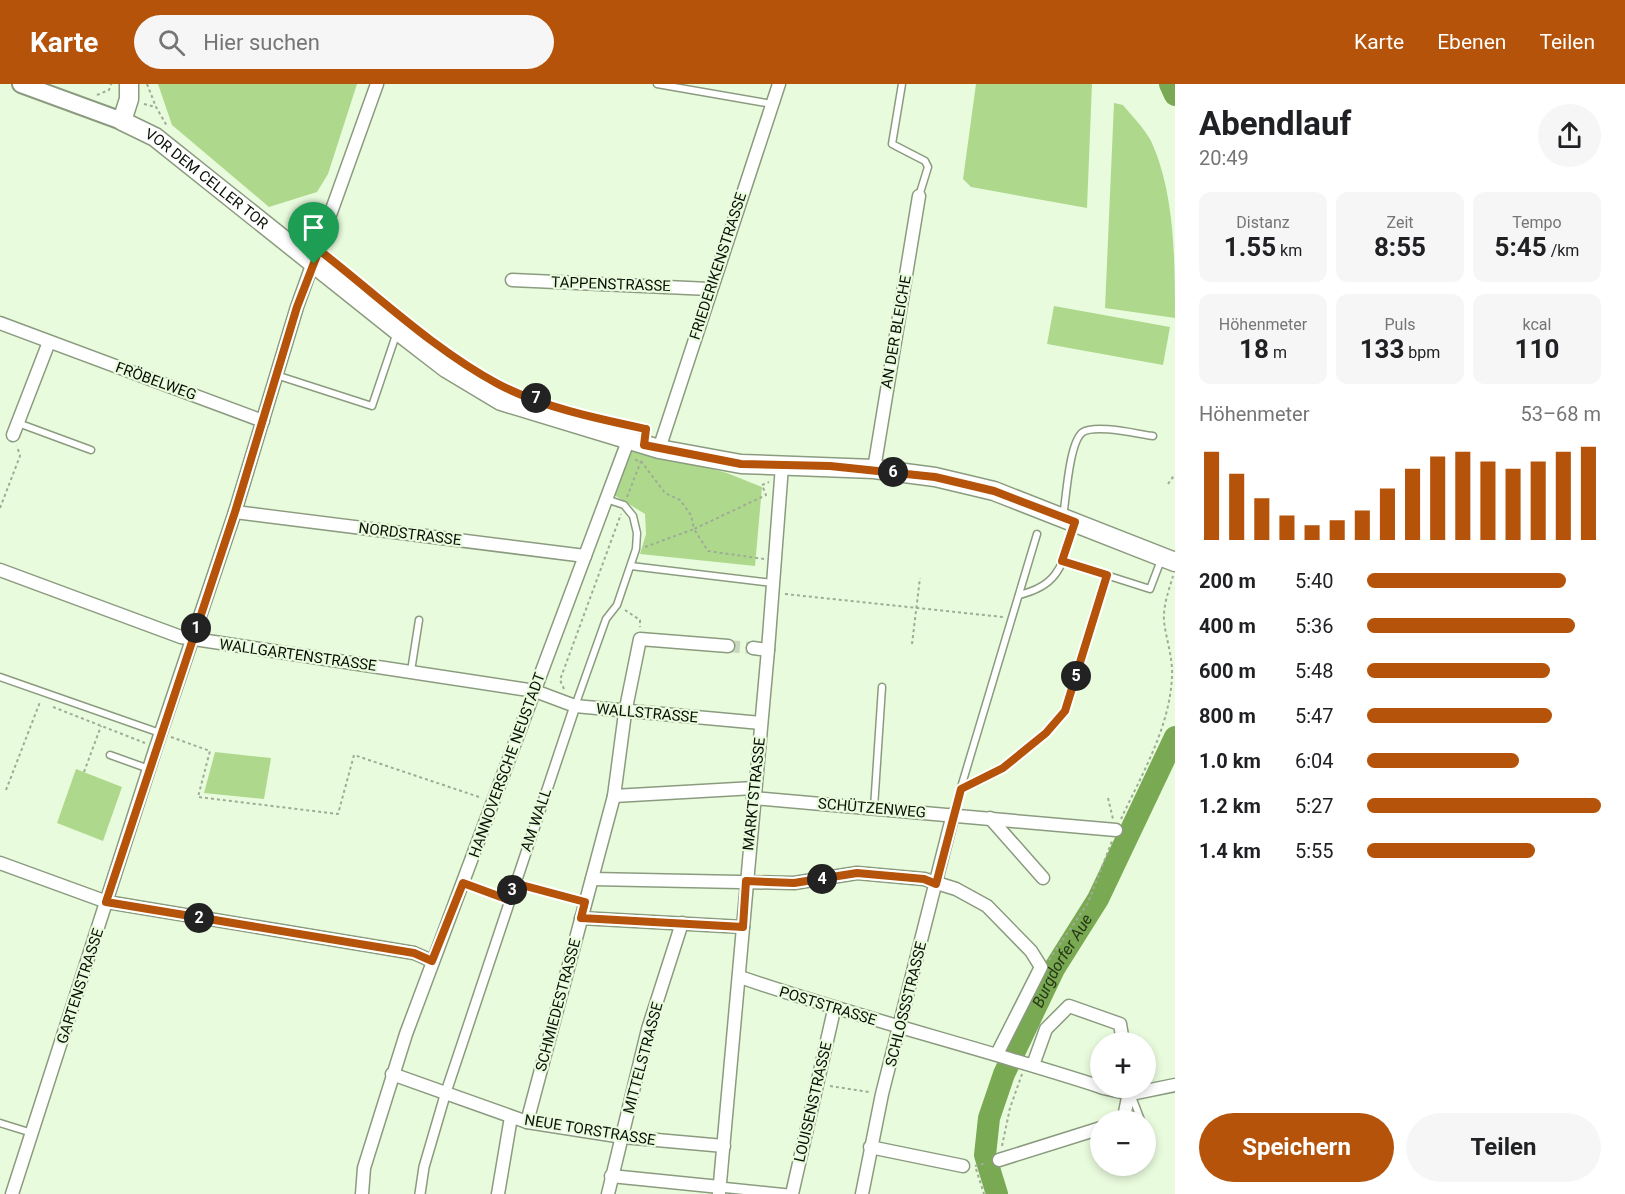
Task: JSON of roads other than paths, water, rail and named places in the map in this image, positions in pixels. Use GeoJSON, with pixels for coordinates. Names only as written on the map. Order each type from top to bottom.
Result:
{"type":"FeatureCollection","features":[{"type":"Feature","properties":{"kind":"main road"},"geometry":{"type":"LineString","coordinates":[[123,121],[129,99],[129,84]]}},
{"type":"Feature","properties":{"kind":"main road","name":"VOR DEM CELLER TOR"},"geometry":{"type":"LineString","coordinates":[[123,121],[155,136],[446,368],[501,401],[639,451],[741,464],[782,475],[874,469],[935,477],[985,489],[1168,559]]}},
{"type":"Feature","properties":{"kind":"street","name":"VOR DEM CELLER TOR"},"geometry":{"type":"LineString","coordinates":[[21,84],[123,121]]}},
{"type":"Feature","properties":{"kind":"street","name":"GARTENSTRASSE"},"geometry":{"type":"LineString","coordinates":[[12,1194],[160,734],[235,512],[297,307],[377,84]]}},
{"type":"Feature","properties":{"kind":"street","name":"FRIEDERIKENSTRASSE"},"geometry":{"type":"LineString","coordinates":[[639,451],[710,288],[779,84]]}},
{"type":"Feature","properties":{"kind":"street","name":"AN DER BLEICHE"},"geometry":{"type":"LineString","coordinates":[[874,469],[919,196]]}},
{"type":"Feature","properties":{"kind":"street","name":"TAPPENSTRASSE"},"geometry":{"type":"LineString","coordinates":[[512,280],[710,288]]}},
{"type":"Feature","properties":{"kind":"street","name":"FRÖBELWEG"},"geometry":{"type":"LineString","coordinates":[[0,323],[262,421]]}},
{"type":"Feature","properties":{"kind":"street"},"geometry":{"type":"LineString","coordinates":[[16,429],[49,342]]}},
{"type":"Feature","properties":{"kind":"street","name":"HANNOVERSCHE NEUSTADT"},"geometry":{"type":"LineString","coordinates":[[362,1194],[364,1168],[392,1074],[432,961],[495,802],[606,499],[639,451]]}},
{"type":"Feature","properties":{"kind":"street","name":"MARKTSTRASSE"},"geometry":{"type":"LineString","coordinates":[[719,1191],[740,977],[746,881],[782,475]]}},
{"type":"Feature","properties":{"kind":"street","name":"NORDSTRASSE"},"geometry":{"type":"LineString","coordinates":[[235,512],[585,556]]}},
{"type":"Feature","properties":{"kind":"street","name":"WALLGARTENSTRASSE"},"geometry":{"type":"LineString","coordinates":[[0,570],[193,639],[535,691]]}},
{"type":"Feature","properties":{"kind":"street","name":"SCHMIEDESTRASSE"},"geometry":{"type":"LineString","coordinates":[[527,1122],[614,796],[640,639],[728,646]]}},
{"type":"Feature","properties":{"kind":"street"},"geometry":{"type":"LineString","coordinates":[[753,648],[768,650]]}},
{"type":"Feature","properties":{"kind":"street","name":"WALLSTRASSE"},"geometry":{"type":"LineString","coordinates":[[535,691],[572,705],[626,713],[761,723]]}},
{"type":"Feature","properties":{"kind":"street","name":"AM WALL"},"geometry":{"type":"LineString","coordinates":[[420,1194],[424,1167],[446,1092],[572,705]]}},
{"type":"Feature","properties":{"kind":"street","name":"SCHÜTZENWEG"},"geometry":{"type":"LineString","coordinates":[[614,796],[754,793],[874,808],[1116,830]]}},
{"type":"Feature","properties":{"kind":"street","name":"SCHLOSSSTRASSE"},"geometry":{"type":"LineString","coordinates":[[862,1194],[882,1094],[953,814]]}},
{"type":"Feature","properties":{"kind":"street"},"geometry":{"type":"LineString","coordinates":[[990,818],[1042,878]]}},
{"type":"Feature","properties":{"kind":"street"},"geometry":{"type":"LineString","coordinates":[[0,863],[106,902],[414,953],[432,961]]}},
{"type":"Feature","properties":{"kind":"street"},"geometry":{"type":"LineString","coordinates":[[592,879],[794,883],[857,873],[924,879],[956,889],[987,906],[1031,951],[1041,967],[1000,1055]]}},
{"type":"Feature","properties":{"kind":"street"},"geometry":{"type":"LineString","coordinates":[[581,918],[743,927]]}},
{"type":"Feature","properties":{"kind":"street","name":"MITTELSTRASSE"},"geometry":{"type":"LineString","coordinates":[[608,1194],[648,1029],[682,923]]}},
{"type":"Feature","properties":{"kind":"street","name":"POSTSTRASSE"},"geometry":{"type":"LineString","coordinates":[[740,977],[834,1010],[1000,1055],[1090,1083]]}},
{"type":"Feature","properties":{"kind":"street"},"geometry":{"type":"LineString","coordinates":[[1027,1063],[1046,1029],[1069,1006],[1120,1024],[1121,1032]]}},
{"type":"Feature","properties":{"kind":"street","name":"LOUISENSTRASSE"},"geometry":{"type":"LineString","coordinates":[[790,1194],[834,1010]]}},
{"type":"Feature","properties":{"kind":"street","name":"NEUE TORSTRASSE"},"geometry":{"type":"LineString","coordinates":[[392,1074],[527,1122],[622,1137],[724,1146]]}},
{"type":"Feature","properties":{"kind":"street"},"geometry":{"type":"LineString","coordinates":[[1156,1088],[1175,1085]]}},
{"type":"Feature","properties":{"kind":"street"},"geometry":{"type":"LineString","coordinates":[[498,1194],[511,1117]]}},
{"type":"Feature","properties":{"kind":"street"},"geometry":{"type":"LineString","coordinates":[[999,1160],[1090,1131]]}},
{"type":"Feature","properties":{"kind":"street"},"geometry":{"type":"LineString","coordinates":[[870,1147],[969,1166]]}},
{"type":"Feature","properties":{"kind":"street"},"geometry":{"type":"LineString","coordinates":[[611,1176],[719,1191],[790,1194]]}},
{"type":"Feature","properties":{"kind":"lane"},"geometry":{"type":"LineString","coordinates":[[657,84],[772,104]]}},
{"type":"Feature","properties":{"kind":"lane"},"geometry":{"type":"LineString","coordinates":[[902,84],[892,144],[925,161],[928,167],[919,196]]}},
{"type":"Feature","properties":{"kind":"lane"},"geometry":{"type":"LineString","coordinates":[[276,375],[372,406],[398,331]]}},
{"type":"Feature","properties":{"kind":"lane"},"geometry":{"type":"LineString","coordinates":[[16,429],[91,450]]}},
{"type":"Feature","properties":{"kind":"lane"},"geometry":{"type":"LineString","coordinates":[[1019,595],[1040,590],[1050,582],[1062,561],[1069,520],[1073,451],[1076,440],[1084,432],[1095,429],[1153,436]]}},
{"type":"Feature","properties":{"kind":"lane","name":"AM WALL"},"geometry":{"type":"LineString","coordinates":[[572,705],[606,619],[617,605],[636,549],[637,533],[633,516],[624,505],[606,499]]}},
{"type":"Feature","properties":{"kind":"lane"},"geometry":{"type":"LineString","coordinates":[[953,814],[1037,534]]}},
{"type":"Feature","properties":{"kind":"lane"},"geometry":{"type":"LineString","coordinates":[[1062,561],[1150,589],[1168,559]]}},
{"type":"Feature","properties":{"kind":"lane"},"geometry":{"type":"LineString","coordinates":[[631,566],[773,588]]}},
{"type":"Feature","properties":{"kind":"lane"},"geometry":{"type":"LineString","coordinates":[[961,789],[1003,768],[1046,733],[1065,711],[1107,575]]}},
{"type":"Feature","properties":{"kind":"lane"},"geometry":{"type":"LineString","coordinates":[[411,671],[418,620]]}},
{"type":"Feature","properties":{"kind":"lane"},"geometry":{"type":"LineString","coordinates":[[0,677],[160,734]]}},
{"type":"Feature","properties":{"kind":"lane"},"geometry":{"type":"LineString","coordinates":[[874,808],[882,687]]}},
{"type":"Feature","properties":{"kind":"lane"},"geometry":{"type":"LineString","coordinates":[[110,755],[149,769]]}},
{"type":"Feature","properties":{"kind":"lane"},"geometry":{"type":"LineString","coordinates":[[0,1123],[33,1133]]}},
{"type":"Feature","properties":{"kind":"waterway","name":"Burgdorfer Aue"},"geometry":{"type":"LineString","coordinates":[[1170,84],[1175,95]]}},
{"type":"Feature","properties":{"kind":"waterway","name":"Burgdorfer Aue"},"geometry":{"type":"LineString","coordinates":[[997,1194],[985,1155],[989,1118],[1004,1074],[1054,969],[1098,899],[1175,737]]}},
{"type":"Feature","properties":{"kind":"tunnel"},"geometry":{"type":"LineString","coordinates":[[728,646],[753,648]]}}]}
